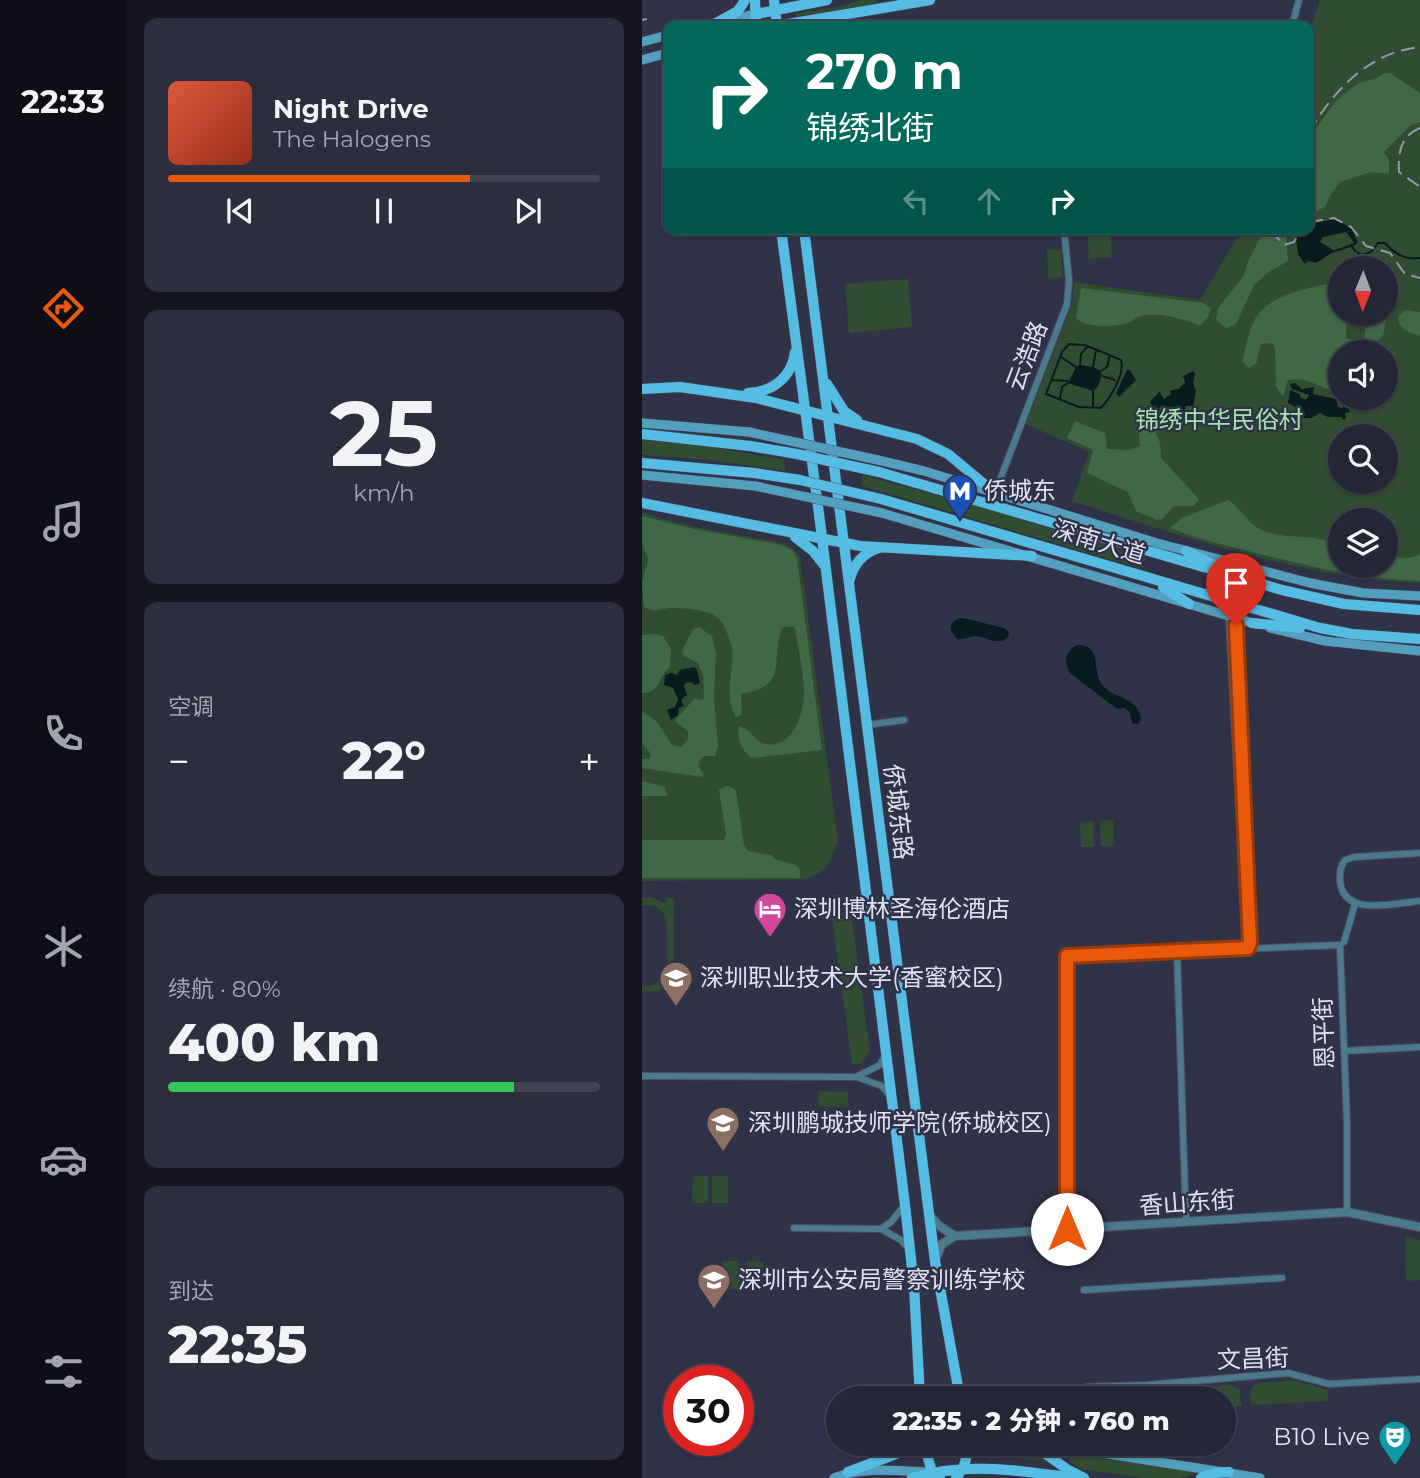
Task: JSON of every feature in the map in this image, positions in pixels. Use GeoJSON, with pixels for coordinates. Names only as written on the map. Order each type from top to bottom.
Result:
{"type":"FeatureCollection","features":[{"type":"Feature","properties":{"kind":"main road"},"geometry":{"type":"LineString","coordinates":[[720,21],[738,11],[745,0]]}},
{"type":"Feature","properties":{"kind":"main road"},"geometry":{"type":"LineString","coordinates":[[755,0],[756,21]]}},
{"type":"Feature","properties":{"kind":"main road"},"geometry":{"type":"LineString","coordinates":[[816,0],[826,0]]}},
{"type":"Feature","properties":{"kind":"main road"},"geometry":{"type":"LineString","coordinates":[[723,21],[756,14],[775,5],[826,0]]}},
{"type":"Feature","properties":{"kind":"main road"},"geometry":{"type":"LineString","coordinates":[[879,0],[889,7]]}},
{"type":"Feature","properties":{"kind":"main road"},"geometry":{"type":"LineString","coordinates":[[807,21],[930,0]]}},
{"type":"Feature","properties":{"kind":"main road"},"geometry":{"type":"LineString","coordinates":[[818,21],[825,18]]}},
{"type":"Feature","properties":{"kind":"main road"},"geometry":{"type":"LineString","coordinates":[[642,42],[663,36]]}},
{"type":"Feature","properties":{"kind":"main road"},"geometry":{"type":"LineString","coordinates":[[642,61],[663,55]]}},
{"type":"Feature","properties":{"kind":"main road","name":"侨城东路"},"geometry":{"type":"LineString","coordinates":[[781,235],[892,1097],[910,1250],[920,1386]]}},
{"type":"Feature","properties":{"kind":"main road","name":"侨城东路"},"geometry":{"type":"LineString","coordinates":[[805,235],[935,1261],[958,1384]]}},
{"type":"Feature","properties":{"kind":"main road"},"geometry":{"type":"LineString","coordinates":[[730,394],[755,393],[781,382],[792,365],[796,343]]}},
{"type":"Feature","properties":{"kind":"main road"},"geometry":{"type":"LineString","coordinates":[[823,374],[844,411],[870,426]]}},
{"type":"Feature","properties":{"kind":"main road"},"geometry":{"type":"LineString","coordinates":[[642,388],[680,387],[730,394],[870,426],[933,445],[995,493]]}},
{"type":"Feature","properties":{"kind":"main road"},"geometry":{"type":"LineString","coordinates":[[642,423],[749,432],[878,460],[1186,551],[1338,589],[1420,596]]}},
{"type":"Feature","properties":{"kind":"main road","name":"深南大道"},"geometry":{"type":"LineString","coordinates":[[642,434],[750,446],[809,456],[879,472],[1238,578],[1335,602],[1420,610]]}},
{"type":"Feature","properties":{"kind":"main road","name":"深南大道"},"geometry":{"type":"LineString","coordinates":[[642,463],[800,480],[881,499],[1320,628],[1352,634],[1420,639]]}},
{"type":"Feature","properties":{"kind":"main road"},"geometry":{"type":"LineString","coordinates":[[642,475],[755,486],[882,513],[1252,623],[1325,641],[1420,651]]}},
{"type":"Feature","properties":{"kind":"main road"},"geometry":{"type":"LineString","coordinates":[[642,503],[842,543],[882,548],[1032,556]]}},
{"type":"Feature","properties":{"kind":"main road"},"geometry":{"type":"LineString","coordinates":[[785,532],[806,544],[826,570]]}},
{"type":"Feature","properties":{"kind":"main road"},"geometry":{"type":"LineString","coordinates":[[848,589],[852,570],[861,558],[868,552],[882,548]]}},
{"type":"Feature","properties":{"kind":"main road"},"geometry":{"type":"LineString","coordinates":[[1186,551],[1238,578]]}},
{"type":"Feature","properties":{"kind":"main road"},"geometry":{"type":"LineString","coordinates":[[1154,581],[1189,604]]}},
{"type":"Feature","properties":{"kind":"main road"},"geometry":{"type":"LineString","coordinates":[[1252,623],[1285,628],[1320,628]]}},
{"type":"Feature","properties":{"kind":"main road"},"geometry":{"type":"LineString","coordinates":[[833,1478],[891,1456]]}},
{"type":"Feature","properties":{"kind":"main road"},"geometry":{"type":"LineString","coordinates":[[926,1456],[936,1475]]}},
{"type":"Feature","properties":{"kind":"main road"},"geometry":{"type":"LineString","coordinates":[[956,1478],[964,1468],[967,1456]]}},
{"type":"Feature","properties":{"kind":"main road"},"geometry":{"type":"LineString","coordinates":[[1049,1456],[1084,1478]]}},
{"type":"Feature","properties":{"kind":"main road"},"geometry":{"type":"LineString","coordinates":[[1124,1456],[1260,1478]]}},
{"type":"Feature","properties":{"kind":"main road"},"geometry":{"type":"LineString","coordinates":[[912,1478],[964,1468],[1074,1478]]}},
{"type":"Feature","properties":{"kind":"main road"},"geometry":{"type":"LineString","coordinates":[[848,1472],[880,1470],[936,1475]]}},
{"type":"Feature","properties":{"kind":"main road"},"geometry":{"type":"LineString","coordinates":[[1201,1478],[1214,1473],[1229,1472]]}},
{"type":"Feature","properties":{"kind":"street"},"geometry":{"type":"LineString","coordinates":[[1293,21],[1299,0]]}},
{"type":"Feature","properties":{"kind":"street","name":"云浩路"},"geometry":{"type":"LineString","coordinates":[[995,493],[1067,304],[1069,281],[1065,235]]}},
{"type":"Feature","properties":{"kind":"street"},"geometry":{"type":"LineString","coordinates":[[1233,617],[1248,948]]}},
{"type":"Feature","properties":{"kind":"street"},"geometry":{"type":"LineString","coordinates":[[866,725],[904,720]]}},
{"type":"Feature","properties":{"kind":"street"},"geometry":{"type":"LineString","coordinates":[[1420,853],[1354,857],[1346,860],[1340,870],[1341,889],[1346,898],[1355,904],[1420,901]]}},
{"type":"Feature","properties":{"kind":"street","name":"恩平街"},"geometry":{"type":"LineString","coordinates":[[1347,1212],[1342,943],[1355,904]]}},
{"type":"Feature","properties":{"kind":"street"},"geometry":{"type":"LineString","coordinates":[[1067,1229],[1067,956],[1342,943],[1352,937]]}},
{"type":"Feature","properties":{"kind":"street"},"geometry":{"type":"LineString","coordinates":[[1177,951],[1186,1222]]}},
{"type":"Feature","properties":{"kind":"street"},"geometry":{"type":"LineString","coordinates":[[1344,1051],[1420,1047]]}},
{"type":"Feature","properties":{"kind":"street"},"geometry":{"type":"LineString","coordinates":[[857,1077],[880,1065],[886,1055]]}},
{"type":"Feature","properties":{"kind":"street"},"geometry":{"type":"LineString","coordinates":[[642,1076],[857,1077],[882,1086],[892,1097]]}},
{"type":"Feature","properties":{"kind":"street"},"geometry":{"type":"LineString","coordinates":[[881,1229],[891,1222],[905,1205]]}},
{"type":"Feature","properties":{"kind":"street","name":"香山东街"},"geometry":{"type":"LineString","coordinates":[[955,1236],[1347,1212],[1420,1227]]}},
{"type":"Feature","properties":{"kind":"street"},"geometry":{"type":"LineString","coordinates":[[929,1214],[938,1225],[955,1236],[942,1244],[935,1261]]}},
{"type":"Feature","properties":{"kind":"street"},"geometry":{"type":"LineString","coordinates":[[794,1228],[881,1229],[901,1240],[910,1250]]}},
{"type":"Feature","properties":{"kind":"street"},"geometry":{"type":"LineString","coordinates":[[1084,1290],[1282,1278]]}},
{"type":"Feature","properties":{"kind":"street","name":"文昌街"},"geometry":{"type":"LineString","coordinates":[[1117,1386],[1288,1373],[1329,1384],[1420,1379]]}},
{"type":"Feature","properties":{"kind":"green space"},"geometry":{"type":"Polygon","coordinates":[[[861,0],[876,0],[877,3],[797,17],[796,13],[841,6],[861,0]]]}},
{"type":"Feature","properties":{"kind":"green space","name":"锦绣中华民俗村"},"geometry":{"type":"Polygon","coordinates":[[[1320,0],[1420,0],[1420,583],[1363,578],[1398,578],[1398,508],[1328,508],[1328,572],[1244,554],[1072,501],[1089,452],[1026,424],[1072,304],[1074,282],[1200,300],[1238,235],[1314,235],[1313,21],[1320,0]]]}},
{"type":"Feature","properties":{"kind":"green space"},"geometry":{"type":"Polygon","coordinates":[[[1384,73],[1390,73],[1420,93],[1420,122],[1411,125],[1384,152],[1389,160],[1389,174],[1371,172],[1340,182],[1325,207],[1314,212],[1314,131],[1336,101],[1359,83],[1375,79],[1384,73]]]}},
{"type":"Feature","properties":{"kind":"green space"},"geometry":{"type":"Polygon","coordinates":[[[1087,235],[1110,235],[1112,257],[1089,259],[1087,235]]]}},
{"type":"Feature","properties":{"kind":"green space"},"geometry":{"type":"Polygon","coordinates":[[[1262,235],[1286,235],[1288,261],[1270,271],[1254,285],[1236,324],[1226,328],[1216,320],[1218,308],[1243,277],[1262,235]]]}},
{"type":"Feature","properties":{"kind":"green space"},"geometry":{"type":"Polygon","coordinates":[[[1061,249],[1062,277],[1048,278],[1047,250],[1061,249]]]}},
{"type":"Feature","properties":{"kind":"green space"},"geometry":{"type":"Polygon","coordinates":[[[908,279],[912,327],[849,333],[845,284],[908,279]]]}},
{"type":"Feature","properties":{"kind":"green space"},"geometry":{"type":"Polygon","coordinates":[[[1328,284],[1328,326],[1346,326],[1346,339],[1364,339],[1366,326],[1385,326],[1383,336],[1379,340],[1328,340],[1328,389],[1315,383],[1288,380],[1283,397],[1276,386],[1273,343],[1261,344],[1256,364],[1249,368],[1242,362],[1249,334],[1262,310],[1282,297],[1328,284]]]}},
{"type":"Feature","properties":{"kind":"green space"},"geometry":{"type":"Polygon","coordinates":[[[1081,288],[1203,303],[1211,308],[1208,317],[1200,326],[1159,315],[1142,316],[1119,325],[1092,325],[1076,318],[1081,288]]]}},
{"type":"Feature","properties":{"kind":"green space"},"geometry":{"type":"Polygon","coordinates":[[[1406,310],[1420,312],[1420,336],[1402,327],[1398,316],[1406,310]]]}},
{"type":"Feature","properties":{"kind":"green space"},"geometry":{"type":"Polygon","coordinates":[[[1138,420],[1157,434],[1161,458],[1199,499],[1194,506],[1174,506],[1162,519],[1157,520],[1136,511],[1128,492],[1087,473],[1093,450],[1067,438],[1075,421],[1105,433],[1107,449],[1129,450],[1140,446],[1138,420]]]}},
{"type":"Feature","properties":{"kind":"green space"},"geometry":{"type":"Polygon","coordinates":[[[642,440],[711,447],[784,460],[786,471],[709,460],[642,455],[642,440]]]}},
{"type":"Feature","properties":{"kind":"green space"},"geometry":{"type":"Polygon","coordinates":[[[862,475],[978,506],[1145,557],[1142,569],[862,486],[862,475]]]}},
{"type":"Feature","properties":{"kind":"green space"},"geometry":{"type":"Polygon","coordinates":[[[1228,500],[1262,530],[1279,535],[1328,541],[1328,569],[1216,543],[1170,528],[1182,518],[1228,500]]]}},
{"type":"Feature","properties":{"kind":"green space"},"geometry":{"type":"Polygon","coordinates":[[[642,513],[694,527],[783,543],[794,549],[800,558],[838,841],[828,865],[813,876],[805,879],[642,881],[642,513]]]}},
{"type":"Feature","properties":{"kind":"green space"},"geometry":{"type":"Polygon","coordinates":[[[642,516],[694,529],[782,545],[793,551],[797,559],[822,750],[752,758],[745,752],[739,740],[739,726],[762,743],[775,744],[790,735],[800,717],[804,688],[795,628],[784,627],[781,630],[772,680],[766,686],[741,694],[742,715],[736,717],[730,697],[732,648],[720,620],[714,615],[696,610],[654,610],[644,607],[642,584],[648,559],[642,544],[642,516]]]}},
{"type":"Feature","properties":{"kind":"green space"},"geometry":{"type":"Polygon","coordinates":[[[1420,554],[1420,581],[1380,578],[1398,578],[1398,557],[1420,554]]]}},
{"type":"Feature","properties":{"kind":"green space"},"geometry":{"type":"Polygon","coordinates":[[[699,627],[712,636],[716,654],[714,698],[718,746],[715,756],[705,756],[700,760],[698,766],[704,774],[702,777],[642,768],[642,759],[649,759],[651,754],[642,742],[642,711],[657,722],[672,745],[681,747],[688,739],[688,731],[676,722],[676,719],[695,698],[702,700],[704,697],[703,675],[698,663],[684,656],[682,651],[693,629],[699,627]]]}},
{"type":"Feature","properties":{"kind":"green space"},"geometry":{"type":"Polygon","coordinates":[[[642,635],[663,636],[671,649],[670,667],[653,690],[642,693],[642,635]]]}},
{"type":"Feature","properties":{"kind":"green space"},"geometry":{"type":"Polygon","coordinates":[[[642,781],[665,787],[667,796],[642,796],[642,781]]]}},
{"type":"Feature","properties":{"kind":"green space"},"geometry":{"type":"Polygon","coordinates":[[[726,786],[736,791],[744,845],[748,851],[772,855],[774,859],[796,865],[800,870],[800,878],[642,878],[642,840],[724,840],[726,834],[719,790],[726,786]]]}},
{"type":"Feature","properties":{"kind":"green space"},"geometry":{"type":"Polygon","coordinates":[[[1113,820],[1114,846],[1101,846],[1100,821],[1113,820]]]}},
{"type":"Feature","properties":{"kind":"green space"},"geometry":{"type":"Polygon","coordinates":[[[1093,821],[1094,847],[1081,847],[1080,822],[1093,821]]]}},
{"type":"Feature","properties":{"kind":"green space"},"geometry":{"type":"Polygon","coordinates":[[[829,895],[840,895],[850,905],[870,1052],[860,1064],[852,1064],[829,895]]]}},
{"type":"Feature","properties":{"kind":"green space"},"geometry":{"type":"Polygon","coordinates":[[[651,897],[666,904],[666,898],[674,898],[674,992],[667,992],[666,986],[658,991],[642,992],[642,985],[651,986],[662,980],[667,963],[665,917],[657,907],[642,906],[642,898],[651,897]]]}},
{"type":"Feature","properties":{"kind":"green space"},"geometry":{"type":"Polygon","coordinates":[[[819,1091],[848,1092],[848,1107],[818,1106],[819,1091]]]}},
{"type":"Feature","properties":{"kind":"green space"},"geometry":{"type":"Polygon","coordinates":[[[693,1176],[708,1176],[708,1203],[692,1203],[693,1176]]]}},
{"type":"Feature","properties":{"kind":"green space"},"geometry":{"type":"Polygon","coordinates":[[[712,1176],[728,1176],[728,1203],[712,1203],[712,1176]]]}},
{"type":"Feature","properties":{"kind":"green space"},"geometry":{"type":"Polygon","coordinates":[[[1405,1236],[1420,1240],[1420,1280],[1406,1281],[1405,1236]]]}},
{"type":"Feature","properties":{"kind":"green space"},"geometry":{"type":"Polygon","coordinates":[[[723,1261],[739,1261],[739,1289],[723,1289],[723,1261]]]}},
{"type":"Feature","properties":{"kind":"green space"},"geometry":{"type":"Polygon","coordinates":[[[747,1261],[763,1262],[763,1289],[747,1289],[747,1261]]]}},
{"type":"Feature","properties":{"kind":"green space"},"geometry":{"type":"Polygon","coordinates":[[[1294,1380],[1328,1390],[1328,1401],[1251,1405],[1251,1390],[1258,1383],[1294,1380]]]}},
{"type":"Feature","properties":{"kind":"green space"},"geometry":{"type":"Polygon","coordinates":[[[1236,1388],[1239,1389],[1242,1406],[1236,1407],[1236,1388]]]}},
{"type":"Feature","properties":{"kind":"green space"},"geometry":{"type":"Polygon","coordinates":[[[994,1456],[1041,1456],[1049,1462],[994,1456]]]}},
{"type":"Feature","properties":{"kind":"green space"},"geometry":{"type":"Polygon","coordinates":[[[1064,1456],[1085,1456],[1198,1473],[1180,1478],[1146,1478],[1080,1469],[1064,1456]]]}},
{"type":"Feature","properties":{"kind":"shaded area"},"geometry":{"type":"Polygon","coordinates":[[[1336,219],[1352,229],[1358,243],[1355,244],[1346,232],[1323,237],[1320,242],[1335,251],[1316,263],[1308,261],[1305,264],[1298,254],[1296,239],[1299,235],[1314,235],[1314,223],[1336,219]]]}},
{"type":"Feature","properties":{"kind":"shaded area"},"geometry":{"type":"Polygon","coordinates":[[[1080,365],[1101,371],[1100,382],[1093,391],[1068,383],[1076,367],[1080,365]]]}},
{"type":"Feature","properties":{"kind":"shaded area"},"geometry":{"type":"Polygon","coordinates":[[[1127,370],[1130,370],[1136,380],[1119,397],[1116,393],[1127,370]]]}},
{"type":"Feature","properties":{"kind":"shaded area"},"geometry":{"type":"Polygon","coordinates":[[[1193,371],[1196,391],[1193,406],[1186,406],[1185,416],[1174,424],[1169,424],[1162,417],[1166,411],[1159,413],[1164,407],[1161,406],[1159,410],[1156,404],[1154,408],[1150,403],[1159,391],[1164,399],[1171,394],[1170,391],[1178,389],[1185,383],[1184,377],[1180,378],[1193,371]]]}},
{"type":"Feature","properties":{"kind":"shaded area"},"geometry":{"type":"Polygon","coordinates":[[[1295,383],[1302,389],[1314,387],[1313,394],[1328,397],[1328,410],[1350,412],[1345,413],[1344,420],[1320,413],[1311,418],[1297,418],[1297,408],[1288,403],[1290,390],[1306,400],[1309,395],[1292,389],[1290,384],[1295,383]]]}},
{"type":"Feature","properties":{"kind":"shaded area"},"geometry":{"type":"Polygon","coordinates":[[[963,618],[1004,628],[1009,636],[1000,641],[979,636],[957,639],[951,626],[955,620],[963,618]]]}},
{"type":"Feature","properties":{"kind":"shaded area"},"geometry":{"type":"Polygon","coordinates":[[[1078,645],[1086,646],[1093,653],[1098,677],[1106,689],[1130,702],[1139,711],[1141,719],[1138,724],[1132,723],[1130,713],[1125,708],[1117,709],[1070,673],[1066,657],[1070,650],[1078,645]]]}},
{"type":"Feature","properties":{"kind":"shaded area"},"geometry":{"type":"Polygon","coordinates":[[[694,667],[697,669],[700,683],[685,683],[687,695],[681,700],[684,706],[679,708],[678,715],[671,720],[667,710],[675,707],[678,699],[673,688],[664,685],[665,675],[677,675],[680,670],[694,667]]]}},
{"type":"Feature","properties":{"kind":"waterway"},"geometry":{"type":"LineString","coordinates":[[1355,244],[1351,245],[1362,255],[1371,252],[1378,243],[1385,243],[1400,255],[1420,258]]}},
{"type":"Feature","properties":{"kind":"waterway"},"geometry":{"type":"LineString","coordinates":[[1335,251],[1350,246]]}},
{"type":"Feature","properties":{"kind":"waterway"},"geometry":{"type":"LineString","coordinates":[[1069,344],[1085,345],[1121,360],[1119,378],[1101,408],[1079,407],[1046,394],[1062,352],[1069,344]]}},
{"type":"Feature","properties":{"kind":"waterway"},"geometry":{"type":"LineString","coordinates":[[1080,365],[1081,354],[1087,347]]}},
{"type":"Feature","properties":{"kind":"waterway"},"geometry":{"type":"LineString","coordinates":[[1093,367],[1096,350]]}},
{"type":"Feature","properties":{"kind":"waterway"},"geometry":{"type":"LineString","coordinates":[[1101,371],[1107,367],[1110,355]]}},
{"type":"Feature","properties":{"kind":"waterway"},"geometry":{"type":"LineString","coordinates":[[1061,357],[1076,367]]}},
{"type":"Feature","properties":{"kind":"waterway"},"geometry":{"type":"LineString","coordinates":[[1102,376],[1115,380]]}},
{"type":"Feature","properties":{"kind":"waterway"},"geometry":{"type":"LineString","coordinates":[[1052,380],[1068,381]]}},
{"type":"Feature","properties":{"kind":"waterway"},"geometry":{"type":"LineString","coordinates":[[1060,398],[1062,387],[1068,383]]}},
{"type":"Feature","properties":{"kind":"waterway"},"geometry":{"type":"LineString","coordinates":[[1093,391],[1093,406]]}},
{"type":"Feature","properties":{"kind":"railway"},"geometry":{"type":"LineString","coordinates":[[642,20],[647,19]]}},
{"type":"Feature","properties":{"kind":"railway"},"geometry":{"type":"LineString","coordinates":[[1314,124],[1342,88],[1369,65],[1385,56],[1420,47]]}},
{"type":"Feature","properties":{"kind":"railway"},"geometry":{"type":"LineString","coordinates":[[1420,128],[1404,140],[1399,165],[1399,172],[1420,187]]}},
{"type":"Feature","properties":{"kind":"railway"},"geometry":{"type":"LineString","coordinates":[[1314,221],[1334,218],[1351,227],[1366,246],[1390,253],[1405,274],[1420,278]]}},
{"type":"Feature","properties":{"kind":"railway"},"geometry":{"type":"LineString","coordinates":[[1275,235],[1284,245],[1294,242],[1298,235]]}},
{"type":"Feature","properties":{"kind":"place","name":"侨城东"},"geometry":{"type":"Point","coordinates":[960,521]}},
{"type":"Feature","properties":{"kind":"place","name":"深圳博林圣海伦酒店"},"geometry":{"type":"Point","coordinates":[770,939]}},
{"type":"Feature","properties":{"kind":"place","name":"深圳职业技术大学(香蜜校区)"},"geometry":{"type":"Point","coordinates":[676,1008]}},
{"type":"Feature","properties":{"kind":"place","name":"深圳鹏城技师学院(侨城校区)"},"geometry":{"type":"Point","coordinates":[723,1153]}},
{"type":"Feature","properties":{"kind":"place","name":"深圳市公安局警察训练学校"},"geometry":{"type":"Point","coordinates":[714,1310]}},
{"type":"Feature","properties":{"kind":"place","name":"B10 Live"},"geometry":{"type":"Point","coordinates":[1395,1467]}},
{"type":"Feature","properties":{"kind":"route"},"geometry":{"type":"LineString","coordinates":[[1067,1229],[1067,956],[1248,948],[1250,943],[1236,625]]}}]}
